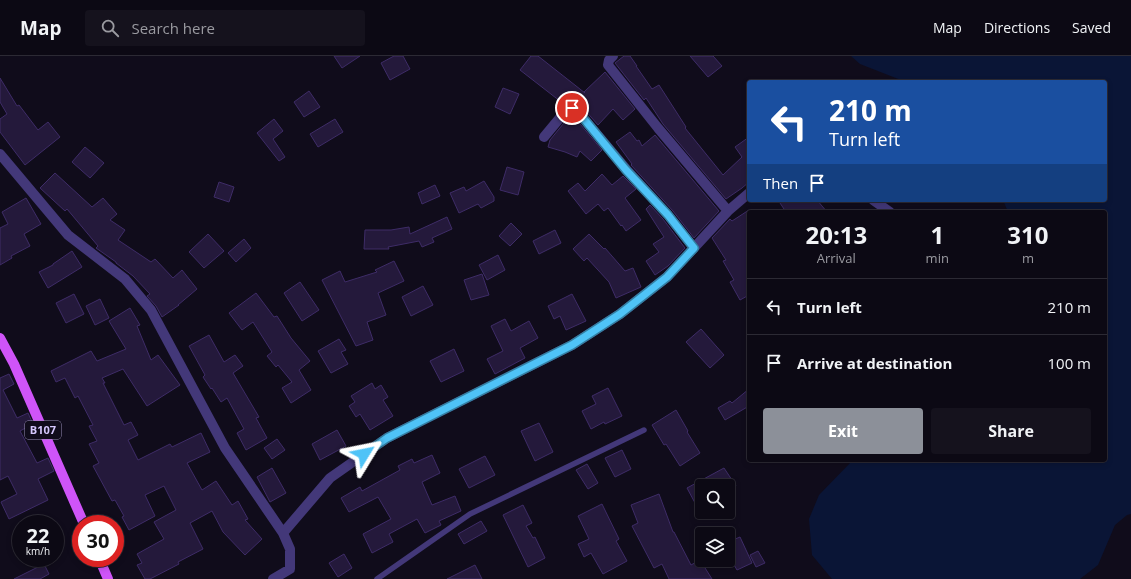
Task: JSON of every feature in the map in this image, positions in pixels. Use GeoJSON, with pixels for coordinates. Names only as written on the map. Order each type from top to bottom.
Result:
{"type":"FeatureCollection","features":[{"type":"Feature","properties":{"kind":"main road","name":"B107"},"geometry":{"type":"LineString","coordinates":[[0,338],[14,364],[80,515]]}},
{"type":"Feature","properties":{"kind":"main road"},"geometry":{"type":"LineString","coordinates":[[103,567],[108,579]]}},
{"type":"Feature","properties":{"kind":"street"},"geometry":{"type":"LineString","coordinates":[[613,56],[609,60],[608,65],[658,128],[728,211]]}},
{"type":"Feature","properties":{"kind":"street"},"geometry":{"type":"LineString","coordinates":[[544,137],[564,113],[572,108],[579,113],[626,170],[668,215],[694,248]]}},
{"type":"Feature","properties":{"kind":"street"},"geometry":{"type":"LineString","coordinates":[[0,154],[68,235],[125,279],[151,310],[225,448],[283,533],[290,549],[290,569],[273,579]]}},
{"type":"Feature","properties":{"kind":"street"},"geometry":{"type":"LineString","coordinates":[[283,533],[330,478],[387,438],[572,345],[620,314],[667,277],[728,211],[747,195]]}},
{"type":"Feature","properties":{"kind":"street"},"geometry":{"type":"LineString","coordinates":[[876,202],[887,210]]}},
{"type":"Feature","properties":{"kind":"lane"},"geometry":{"type":"LineString","coordinates":[[377,579],[470,514],[644,430]]}},
{"type":"Feature","properties":{"kind":"water"},"geometry":{"type":"Polygon","coordinates":[[[851,56],[1131,56],[1131,514],[1127,515],[1115,525],[1098,565],[1080,579],[832,579],[812,555],[809,519],[819,495],[851,462],[1107,462],[1107,210],[1007,210],[1004,202],[1107,202],[1107,80],[901,80],[860,64],[851,56]]]}},
{"type":"Feature","properties":{"kind":"building"},"geometry":{"type":"Polygon","coordinates":[[[334,56],[360,56],[342,68],[334,56]]]}},
{"type":"Feature","properties":{"kind":"building"},"geometry":{"type":"Polygon","coordinates":[[[394,56],[403,56],[410,69],[390,80],[381,63],[394,56]]]}},
{"type":"Feature","properties":{"kind":"building"},"geometry":{"type":"Polygon","coordinates":[[[531,56],[538,56],[585,93],[584,92],[605,72],[635,109],[623,120],[613,109],[598,125],[584,109],[576,103],[572,102],[565,105],[520,70],[531,56]]]}},
{"type":"Feature","properties":{"kind":"building"},"geometry":{"type":"Polygon","coordinates":[[[624,56],[630,56],[652,89],[659,85],[686,127],[685,128],[723,175],[742,157],[735,147],[747,138],[747,184],[726,199],[663,124],[646,98],[644,100],[615,63],[624,56]]]}},
{"type":"Feature","properties":{"kind":"building"},"geometry":{"type":"Polygon","coordinates":[[[690,56],[713,56],[722,66],[708,77],[690,56]]]}},
{"type":"Feature","properties":{"kind":"building"},"geometry":{"type":"Polygon","coordinates":[[[0,78],[17,106],[19,105],[38,130],[48,122],[60,137],[25,165],[0,132],[0,119],[7,114],[0,102],[0,78]]]}},
{"type":"Feature","properties":{"kind":"building"},"geometry":{"type":"Polygon","coordinates":[[[503,88],[519,94],[510,114],[495,107],[503,88]]]}},
{"type":"Feature","properties":{"kind":"building"},"geometry":{"type":"Polygon","coordinates":[[[309,91],[320,107],[304,117],[294,102],[309,91]]]}},
{"type":"Feature","properties":{"kind":"building"},"geometry":{"type":"Polygon","coordinates":[[[571,116],[575,118],[602,150],[591,161],[580,151],[577,157],[548,147],[550,140],[571,116]]]}},
{"type":"Feature","properties":{"kind":"building"},"geometry":{"type":"Polygon","coordinates":[[[274,119],[283,131],[273,139],[285,157],[279,161],[257,133],[274,119]]]}},
{"type":"Feature","properties":{"kind":"building"},"geometry":{"type":"Polygon","coordinates":[[[335,119],[343,132],[318,147],[310,134],[335,119]]]}},
{"type":"Feature","properties":{"kind":"building"},"geometry":{"type":"Polygon","coordinates":[[[630,132],[637,141],[639,140],[642,146],[655,135],[719,211],[694,238],[673,211],[631,165],[632,164],[616,142],[630,132]]]}},
{"type":"Feature","properties":{"kind":"building"},"geometry":{"type":"Polygon","coordinates":[[[85,147],[104,163],[90,178],[72,162],[85,147]]]}},
{"type":"Feature","properties":{"kind":"building"},"geometry":{"type":"Polygon","coordinates":[[[507,167],[524,172],[518,195],[500,190],[507,167]]]}},
{"type":"Feature","properties":{"kind":"building"},"geometry":{"type":"Polygon","coordinates":[[[55,173],[92,207],[103,198],[117,214],[110,220],[125,230],[118,240],[151,262],[155,259],[173,278],[182,270],[197,289],[179,305],[162,317],[156,306],[147,296],[150,294],[133,276],[96,248],[98,246],[67,209],[65,211],[40,188],[55,173]]]}},
{"type":"Feature","properties":{"kind":"building"},"geometry":{"type":"Polygon","coordinates":[[[602,174],[612,185],[623,176],[636,189],[625,198],[641,220],[626,231],[608,208],[604,211],[598,204],[586,214],[568,191],[578,183],[585,191],[602,174]]]}},
{"type":"Feature","properties":{"kind":"building"},"geometry":{"type":"Polygon","coordinates":[[[484,181],[494,197],[494,201],[481,208],[478,204],[459,213],[450,193],[464,187],[466,191],[484,181]]]}},
{"type":"Feature","properties":{"kind":"building"},"geometry":{"type":"Polygon","coordinates":[[[219,182],[234,187],[229,202],[214,197],[219,182]]]}},
{"type":"Feature","properties":{"kind":"building"},"geometry":{"type":"Polygon","coordinates":[[[435,185],[440,196],[422,204],[418,193],[435,185]]]}},
{"type":"Feature","properties":{"kind":"building"},"geometry":{"type":"Polygon","coordinates":[[[26,198],[41,224],[24,234],[30,246],[11,256],[12,258],[0,265],[0,228],[8,224],[2,212],[26,198]]]}},
{"type":"Feature","properties":{"kind":"building"},"geometry":{"type":"Polygon","coordinates":[[[779,202],[819,202],[825,210],[785,210],[779,202]]]}},
{"type":"Feature","properties":{"kind":"building"},"geometry":{"type":"Polygon","coordinates":[[[650,205],[663,219],[685,248],[668,266],[655,275],[646,261],[659,252],[653,244],[664,237],[646,209],[650,205]]]}},
{"type":"Feature","properties":{"kind":"building"},"geometry":{"type":"Polygon","coordinates":[[[747,211],[747,296],[740,300],[730,282],[734,280],[723,261],[726,260],[712,238],[730,219],[732,221],[747,211]]]}},
{"type":"Feature","properties":{"kind":"building"},"geometry":{"type":"Polygon","coordinates":[[[447,217],[452,229],[432,238],[434,242],[422,247],[419,241],[388,247],[389,249],[364,249],[365,230],[391,230],[409,227],[410,234],[447,217]]]}},
{"type":"Feature","properties":{"kind":"building"},"geometry":{"type":"Polygon","coordinates":[[[511,223],[522,234],[510,246],[499,236],[511,223]]]}},
{"type":"Feature","properties":{"kind":"building"},"geometry":{"type":"Polygon","coordinates":[[[555,230],[561,243],[539,254],[533,241],[555,230]]]}},
{"type":"Feature","properties":{"kind":"building"},"geometry":{"type":"Polygon","coordinates":[[[208,234],[224,251],[204,268],[189,252],[208,234]]]}},
{"type":"Feature","properties":{"kind":"building"},"geometry":{"type":"Polygon","coordinates":[[[589,234],[604,249],[605,248],[625,271],[633,268],[641,287],[616,298],[609,282],[587,258],[584,261],[573,249],[589,234]]]}},
{"type":"Feature","properties":{"kind":"building"},"geometry":{"type":"Polygon","coordinates":[[[244,239],[251,248],[236,262],[228,253],[244,239]]]}},
{"type":"Feature","properties":{"kind":"building"},"geometry":{"type":"Polygon","coordinates":[[[72,251],[82,267],[48,288],[39,272],[53,265],[72,251]]]}},
{"type":"Feature","properties":{"kind":"building"},"geometry":{"type":"Polygon","coordinates":[[[498,255],[505,270],[487,280],[479,265],[498,255]]]}},
{"type":"Feature","properties":{"kind":"building"},"geometry":{"type":"Polygon","coordinates":[[[394,261],[404,281],[378,293],[386,315],[367,322],[373,340],[356,346],[322,280],[340,271],[345,282],[377,272],[375,270],[394,261]]]}},
{"type":"Feature","properties":{"kind":"building"},"geometry":{"type":"Polygon","coordinates":[[[482,274],[489,295],[471,300],[464,280],[482,274]]]}},
{"type":"Feature","properties":{"kind":"building"},"geometry":{"type":"Polygon","coordinates":[[[300,282],[319,310],[302,321],[284,293],[300,282]]]}},
{"type":"Feature","properties":{"kind":"building"},"geometry":{"type":"Polygon","coordinates":[[[423,286],[433,305],[411,316],[402,297],[423,286]]]}},
{"type":"Feature","properties":{"kind":"building"},"geometry":{"type":"Polygon","coordinates":[[[256,293],[274,317],[277,316],[291,338],[310,361],[299,370],[311,390],[291,403],[282,388],[292,382],[278,365],[276,367],[267,356],[272,352],[253,322],[242,330],[229,313],[256,293]]]}},
{"type":"Feature","properties":{"kind":"building"},"geometry":{"type":"Polygon","coordinates":[[[74,294],[84,314],[66,323],[56,303],[74,294]]]}},
{"type":"Feature","properties":{"kind":"building"},"geometry":{"type":"Polygon","coordinates":[[[572,294],[586,321],[566,330],[560,316],[554,319],[548,306],[572,294]]]}},
{"type":"Feature","properties":{"kind":"building"},"geometry":{"type":"Polygon","coordinates":[[[100,299],[109,318],[95,325],[86,306],[100,299]]]}},
{"type":"Feature","properties":{"kind":"building"},"geometry":{"type":"Polygon","coordinates":[[[130,308],[140,325],[137,326],[151,360],[158,355],[180,385],[147,406],[123,369],[102,378],[105,383],[103,383],[124,425],[131,422],[138,435],[128,440],[138,460],[170,444],[172,447],[201,433],[210,452],[187,463],[202,490],[216,481],[232,505],[238,501],[248,519],[245,520],[262,539],[245,555],[223,532],[212,511],[190,523],[203,549],[178,562],[179,564],[150,579],[145,579],[137,565],[142,563],[137,554],[164,539],[154,522],[176,510],[164,486],[145,495],[155,516],[129,530],[124,521],[124,515],[115,500],[112,501],[93,466],[99,463],[89,444],[97,441],[89,426],[93,425],[78,396],[75,398],[65,378],[56,382],[51,371],[91,351],[97,361],[126,349],[109,321],[130,308]]]}},
{"type":"Feature","properties":{"kind":"building"},"geometry":{"type":"Polygon","coordinates":[[[505,319],[511,331],[529,321],[538,338],[520,348],[525,358],[495,374],[487,359],[503,351],[491,326],[505,319]]]}},
{"type":"Feature","properties":{"kind":"building"},"geometry":{"type":"Polygon","coordinates":[[[701,329],[724,355],[710,368],[686,342],[701,329]]]}},
{"type":"Feature","properties":{"kind":"building"},"geometry":{"type":"Polygon","coordinates":[[[209,335],[224,362],[235,355],[243,366],[233,373],[259,417],[256,418],[267,438],[246,450],[237,433],[244,429],[227,398],[221,402],[203,377],[205,375],[189,346],[209,335]]]}},
{"type":"Feature","properties":{"kind":"building"},"geometry":{"type":"Polygon","coordinates":[[[339,339],[346,350],[341,352],[348,364],[331,373],[318,351],[339,339]]]}},
{"type":"Feature","properties":{"kind":"building"},"geometry":{"type":"Polygon","coordinates":[[[454,349],[464,371],[441,382],[430,361],[454,349]]]}},
{"type":"Feature","properties":{"kind":"building"},"geometry":{"type":"Polygon","coordinates":[[[9,374],[14,384],[3,390],[17,418],[28,413],[33,424],[20,431],[37,463],[48,458],[54,471],[38,479],[48,500],[17,515],[12,515],[12,518],[9,519],[1,502],[17,494],[8,476],[0,480],[0,378],[9,374]]]}},
{"type":"Feature","properties":{"kind":"building"},"geometry":{"type":"Polygon","coordinates":[[[372,383],[375,389],[381,385],[388,397],[383,400],[393,416],[370,430],[360,414],[356,417],[349,406],[355,402],[351,396],[372,383]]]}},
{"type":"Feature","properties":{"kind":"building"},"geometry":{"type":"Polygon","coordinates":[[[608,388],[622,416],[605,424],[604,422],[591,429],[582,411],[596,404],[592,396],[608,388]]]}},
{"type":"Feature","properties":{"kind":"building"},"geometry":{"type":"Polygon","coordinates":[[[747,391],[747,407],[725,420],[718,408],[730,401],[732,403],[747,391]]]}},
{"type":"Feature","properties":{"kind":"building"},"geometry":{"type":"Polygon","coordinates":[[[676,410],[700,453],[680,466],[666,444],[664,445],[652,425],[676,410]]]}},
{"type":"Feature","properties":{"kind":"building"},"geometry":{"type":"Polygon","coordinates":[[[539,423],[553,452],[535,461],[521,431],[539,423]]]}},
{"type":"Feature","properties":{"kind":"building"},"geometry":{"type":"Polygon","coordinates":[[[337,430],[346,446],[320,460],[312,444],[337,430]]]}},
{"type":"Feature","properties":{"kind":"building"},"geometry":{"type":"Polygon","coordinates":[[[277,439],[285,450],[272,459],[264,448],[277,439]]]}},
{"type":"Feature","properties":{"kind":"building"},"geometry":{"type":"Polygon","coordinates":[[[622,450],[631,469],[615,477],[605,458],[622,450]]]}},
{"type":"Feature","properties":{"kind":"building"},"geometry":{"type":"Polygon","coordinates":[[[432,455],[440,473],[422,482],[432,505],[455,496],[461,511],[439,521],[441,525],[425,533],[417,519],[389,534],[393,542],[372,553],[363,534],[391,519],[378,497],[349,512],[341,498],[360,487],[362,491],[400,470],[398,466],[412,459],[414,463],[432,455]]]}},
{"type":"Feature","properties":{"kind":"building"},"geometry":{"type":"Polygon","coordinates":[[[485,456],[495,475],[469,488],[459,469],[485,456]]]}},
{"type":"Feature","properties":{"kind":"building"},"geometry":{"type":"Polygon","coordinates":[[[587,464],[598,483],[588,489],[576,470],[587,464]]]}},
{"type":"Feature","properties":{"kind":"building"},"geometry":{"type":"Polygon","coordinates":[[[272,468],[286,493],[270,502],[257,477],[272,468]]]}},
{"type":"Feature","properties":{"kind":"building"},"geometry":{"type":"Polygon","coordinates":[[[724,468],[731,479],[704,479],[724,468]]]}},
{"type":"Feature","properties":{"kind":"building"},"geometry":{"type":"Polygon","coordinates":[[[695,484],[695,503],[687,488],[695,484]]]}},
{"type":"Feature","properties":{"kind":"building"},"geometry":{"type":"Polygon","coordinates":[[[659,494],[673,532],[691,565],[695,563],[695,567],[704,567],[712,579],[669,579],[662,564],[654,568],[632,526],[638,523],[631,505],[659,494]]]}},
{"type":"Feature","properties":{"kind":"building"},"geometry":{"type":"Polygon","coordinates":[[[602,504],[619,539],[616,541],[627,561],[603,574],[591,553],[584,557],[578,544],[589,539],[578,516],[602,504]]]}},
{"type":"Feature","properties":{"kind":"building"},"geometry":{"type":"Polygon","coordinates":[[[523,505],[532,523],[526,526],[533,538],[535,537],[545,558],[528,567],[503,515],[523,505]]]}},
{"type":"Feature","properties":{"kind":"building"},"geometry":{"type":"Polygon","coordinates":[[[481,521],[487,531],[464,544],[458,534],[481,521]]]}},
{"type":"Feature","properties":{"kind":"building"},"geometry":{"type":"Polygon","coordinates":[[[740,537],[752,563],[737,570],[735,566],[735,539],[740,537]]]}},
{"type":"Feature","properties":{"kind":"building"},"geometry":{"type":"Polygon","coordinates":[[[758,551],[765,563],[756,567],[750,555],[758,551]]]}},
{"type":"Feature","properties":{"kind":"building"},"geometry":{"type":"Polygon","coordinates":[[[344,554],[352,568],[338,577],[329,563],[344,554]]]}},
{"type":"Feature","properties":{"kind":"building"},"geometry":{"type":"Polygon","coordinates":[[[475,565],[482,579],[447,579],[475,565]]]}},
{"type":"Feature","properties":{"kind":"building"},"geometry":{"type":"Polygon","coordinates":[[[38,567],[46,567],[49,574],[40,579],[14,579],[38,567]]]}},
{"type":"Feature","properties":{"kind":"route"},"geometry":{"type":"LineString","coordinates":[[364,454],[387,438],[572,345],[620,314],[667,277],[694,248],[668,215],[626,170],[579,113],[572,108]]}}]}
